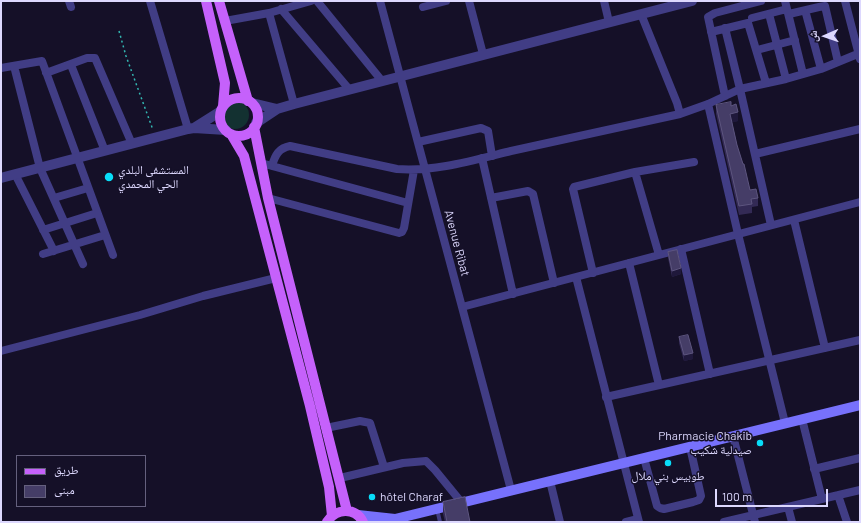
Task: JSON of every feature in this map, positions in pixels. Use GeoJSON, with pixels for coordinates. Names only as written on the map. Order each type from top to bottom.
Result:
{"type":"FeatureCollection","features":[{"type":"Feature","properties":{"kind":"main road"},"geometry":{"type":"LineString","coordinates":[[206,1],[225,83],[220,121],[244,156],[329,487],[330,519]]}},
{"type":"Feature","properties":{"kind":"main road"},"geometry":{"type":"LineString","coordinates":[[220,1],[250,102],[257,115],[255,125],[268,198],[340,478],[347,511]]}},
{"type":"Feature","properties":{"kind":"main road"},"geometry":{"type":"LineString","coordinates":[[222,108],[226,102],[235,98],[240,98],[250,102]]}},
{"type":"Feature","properties":{"kind":"main road"},"geometry":{"type":"LineString","coordinates":[[228,132],[242,135],[249,133],[255,125]]}},
{"type":"Feature","properties":{"kind":"main road"},"geometry":{"type":"LineString","coordinates":[[330,519],[342,511],[347,511],[360,519],[393,520],[860,405]]}},
{"type":"Feature","properties":{"kind":"street"},"geometry":{"type":"LineString","coordinates":[[150,1],[191,129]]}},
{"type":"Feature","properties":{"kind":"street"},"geometry":{"type":"LineString","coordinates":[[225,21],[269,13],[311,1]]}},
{"type":"Feature","properties":{"kind":"street"},"geometry":{"type":"LineString","coordinates":[[317,1],[382,81]]}},
{"type":"Feature","properties":{"kind":"street","name":"Avenue Ribat"},"geometry":{"type":"LineString","coordinates":[[380,1],[511,490]]}},
{"type":"Feature","properties":{"kind":"street"},"geometry":{"type":"LineString","coordinates":[[423,7],[446,1]]}},
{"type":"Feature","properties":{"kind":"street"},"geometry":{"type":"LineString","coordinates":[[469,1],[483,54]]}},
{"type":"Feature","properties":{"kind":"street"},"geometry":{"type":"LineString","coordinates":[[604,1],[610,22]]}},
{"type":"Feature","properties":{"kind":"street"},"geometry":{"type":"LineString","coordinates":[[255,125],[277,109],[294,104],[692,1]]}},
{"type":"Feature","properties":{"kind":"street"},"geometry":{"type":"LineString","coordinates":[[725,96],[708,17],[710,15],[761,1]]}},
{"type":"Feature","properties":{"kind":"street"},"geometry":{"type":"LineString","coordinates":[[272,166],[278,151],[290,146],[397,169],[425,169],[492,156],[680,114],[708,104],[740,89],[786,79],[821,69],[860,55],[844,1]]}},
{"type":"Feature","properties":{"kind":"street"},"geometry":{"type":"LineString","coordinates":[[752,18],[787,8],[805,10],[825,6],[838,62]]}},
{"type":"Feature","properties":{"kind":"street"},"geometry":{"type":"LineString","coordinates":[[787,8],[803,74]]}},
{"type":"Feature","properties":{"kind":"street"},"geometry":{"type":"LineString","coordinates":[[281,9],[349,89]]}},
{"type":"Feature","properties":{"kind":"street"},"geometry":{"type":"LineString","coordinates":[[805,10],[821,69]]}},
{"type":"Feature","properties":{"kind":"street"},"geometry":{"type":"LineString","coordinates":[[269,13],[294,104]]}},
{"type":"Feature","properties":{"kind":"street"},"geometry":{"type":"LineString","coordinates":[[641,14],[677,103],[680,114]]}},
{"type":"Feature","properties":{"kind":"street"},"geometry":{"type":"LineString","coordinates":[[769,14],[786,79]]}},
{"type":"Feature","properties":{"kind":"street"},"geometry":{"type":"LineString","coordinates":[[711,32],[748,23],[766,83]]}},
{"type":"Feature","properties":{"kind":"street"},"geometry":{"type":"LineString","coordinates":[[725,28],[772,225]]}},
{"type":"Feature","properties":{"kind":"street"},"geometry":{"type":"LineString","coordinates":[[757,50],[795,40]]}},
{"type":"Feature","properties":{"kind":"street"},"geometry":{"type":"LineString","coordinates":[[46,73],[90,57],[95,58],[132,144]]}},
{"type":"Feature","properties":{"kind":"street"},"geometry":{"type":"LineString","coordinates":[[1,68],[42,60],[113,255]]}},
{"type":"Feature","properties":{"kind":"street"},"geometry":{"type":"LineString","coordinates":[[71,65],[105,151]]}},
{"type":"Feature","properties":{"kind":"street"},"geometry":{"type":"LineString","coordinates":[[14,66],[40,168],[83,264]]}},
{"type":"Feature","properties":{"kind":"street"},"geometry":{"type":"LineString","coordinates":[[250,102],[277,109]]}},
{"type":"Feature","properties":{"kind":"street"},"geometry":{"type":"LineString","coordinates":[[708,104],[738,234],[785,423]]}},
{"type":"Feature","properties":{"kind":"street"},"geometry":{"type":"LineString","coordinates":[[191,129],[222,108]]}},
{"type":"Feature","properties":{"kind":"street"},"geometry":{"type":"LineString","coordinates":[[418,142],[481,128],[488,131],[492,156]]}},
{"type":"Feature","properties":{"kind":"street"},"geometry":{"type":"LineString","coordinates":[[2,176],[78,159],[191,129],[228,132]]}},
{"type":"Feature","properties":{"kind":"street"},"geometry":{"type":"LineString","coordinates":[[755,154],[860,129]]}},
{"type":"Feature","properties":{"kind":"street"},"geometry":{"type":"LineString","coordinates":[[482,158],[513,294]]}},
{"type":"Feature","properties":{"kind":"street"},"geometry":{"type":"LineString","coordinates":[[593,273],[573,189],[574,187],[635,172],[694,162]]}},
{"type":"Feature","properties":{"kind":"street"},"geometry":{"type":"LineString","coordinates":[[261,163],[408,203]]}},
{"type":"Feature","properties":{"kind":"street"},"geometry":{"type":"LineString","coordinates":[[268,198],[400,233],[404,228],[414,170]]}},
{"type":"Feature","properties":{"kind":"street"},"geometry":{"type":"LineString","coordinates":[[635,172],[659,255]]}},
{"type":"Feature","properties":{"kind":"street"},"geometry":{"type":"LineString","coordinates":[[15,174],[54,251]]}},
{"type":"Feature","properties":{"kind":"street"},"geometry":{"type":"LineString","coordinates":[[54,198],[88,188]]}},
{"type":"Feature","properties":{"kind":"street"},"geometry":{"type":"LineString","coordinates":[[491,198],[528,191],[533,194],[554,283]]}},
{"type":"Feature","properties":{"kind":"street"},"geometry":{"type":"LineString","coordinates":[[462,307],[860,202]]}},
{"type":"Feature","properties":{"kind":"street"},"geometry":{"type":"LineString","coordinates":[[43,230],[97,213]]}},
{"type":"Feature","properties":{"kind":"street"},"geometry":{"type":"LineString","coordinates":[[794,220],[825,348]]}},
{"type":"Feature","properties":{"kind":"street"},"geometry":{"type":"LineString","coordinates":[[43,254],[106,235]]}},
{"type":"Feature","properties":{"kind":"street"},"geometry":{"type":"LineString","coordinates":[[681,249],[710,374]]}},
{"type":"Feature","properties":{"kind":"street"},"geometry":{"type":"LineString","coordinates":[[629,263],[659,385]]}},
{"type":"Feature","properties":{"kind":"street"},"geometry":{"type":"LineString","coordinates":[[576,277],[639,521],[626,522]]}},
{"type":"Feature","properties":{"kind":"street"},"geometry":{"type":"LineString","coordinates":[[1,351],[140,315],[203,296],[276,278]]}},
{"type":"Feature","properties":{"kind":"street"},"geometry":{"type":"LineString","coordinates":[[606,397],[860,340]]}},
{"type":"Feature","properties":{"kind":"street"},"geometry":{"type":"LineString","coordinates":[[802,419],[822,499]]}},
{"type":"Feature","properties":{"kind":"street"},"geometry":{"type":"LineString","coordinates":[[326,428],[360,421],[370,422],[384,467]]}},
{"type":"Feature","properties":{"kind":"street"},"geometry":{"type":"LineString","coordinates":[[733,436],[755,518]]}},
{"type":"Feature","properties":{"kind":"street"},"geometry":{"type":"LineString","coordinates":[[644,458],[657,506],[664,509],[699,500],[701,496],[690,447]]}},
{"type":"Feature","properties":{"kind":"street"},"geometry":{"type":"LineString","coordinates":[[814,469],[860,458]]}},
{"type":"Feature","properties":{"kind":"street"},"geometry":{"type":"LineString","coordinates":[[340,478],[408,462],[426,461],[436,470],[462,503]]}},
{"type":"Feature","properties":{"kind":"street"},"geometry":{"type":"LineString","coordinates":[[550,481],[560,522]]}},
{"type":"Feature","properties":{"kind":"street"},"geometry":{"type":"LineString","coordinates":[[724,522],[755,518],[788,507],[860,490]]}},
{"type":"Feature","properties":{"kind":"street"},"geometry":{"type":"LineString","coordinates":[[838,495],[847,522]]}},
{"type":"Feature","properties":{"kind":"street"},"geometry":{"type":"LineString","coordinates":[[788,507],[792,522]]}},
{"type":"Feature","properties":{"kind":"lane"},"geometry":{"type":"LineString","coordinates":[[437,508],[440,522]]}},
{"type":"Feature","properties":{"kind":"path"},"geometry":{"type":"LineString","coordinates":[[119,31],[126,56],[156,138]]}},
{"type":"Feature","properties":{"kind":"green space"},"geometry":{"type":"Polygon","coordinates":[[[235,101],[245,105],[249,115],[245,125],[235,129],[225,125],[221,115],[225,105],[235,101]]]}},
{"type":"Feature","properties":{"kind":"building"},"geometry":{"type":"Polygon","coordinates":[[[731,102],[731,106],[736,104],[738,112],[730,114],[737,145],[744,164],[750,190],[756,189],[758,198],[751,199],[752,204],[739,206],[716,105],[731,102]]]}},
{"type":"Feature","properties":{"kind":"building"},"geometry":{"type":"Polygon","coordinates":[[[677,250],[681,268],[672,271],[668,252],[677,250]]]}},
{"type":"Feature","properties":{"kind":"building"},"geometry":{"type":"Polygon","coordinates":[[[688,335],[693,353],[684,355],[679,337],[688,335]]]}},
{"type":"Feature","properties":{"kind":"building"},"geometry":{"type":"Polygon","coordinates":[[[465,497],[470,522],[447,522],[443,502],[465,497]]]}},
{"type":"Feature","properties":{"kind":"place","name":"المستشفى البلدي الحي المحمدي"},"geometry":{"type":"Point","coordinates":[109,177]}},
{"type":"Feature","properties":{"kind":"place","name":"Pharmacie Chakib صيدلية شكيب"},"geometry":{"type":"Point","coordinates":[760,443]}},
{"type":"Feature","properties":{"kind":"place","name":"طوبيس بني ملال"},"geometry":{"type":"Point","coordinates":[668,463]}},
{"type":"Feature","properties":{"kind":"place","name":"hôtel Charaf"},"geometry":{"type":"Point","coordinates":[372,497]}}]}
